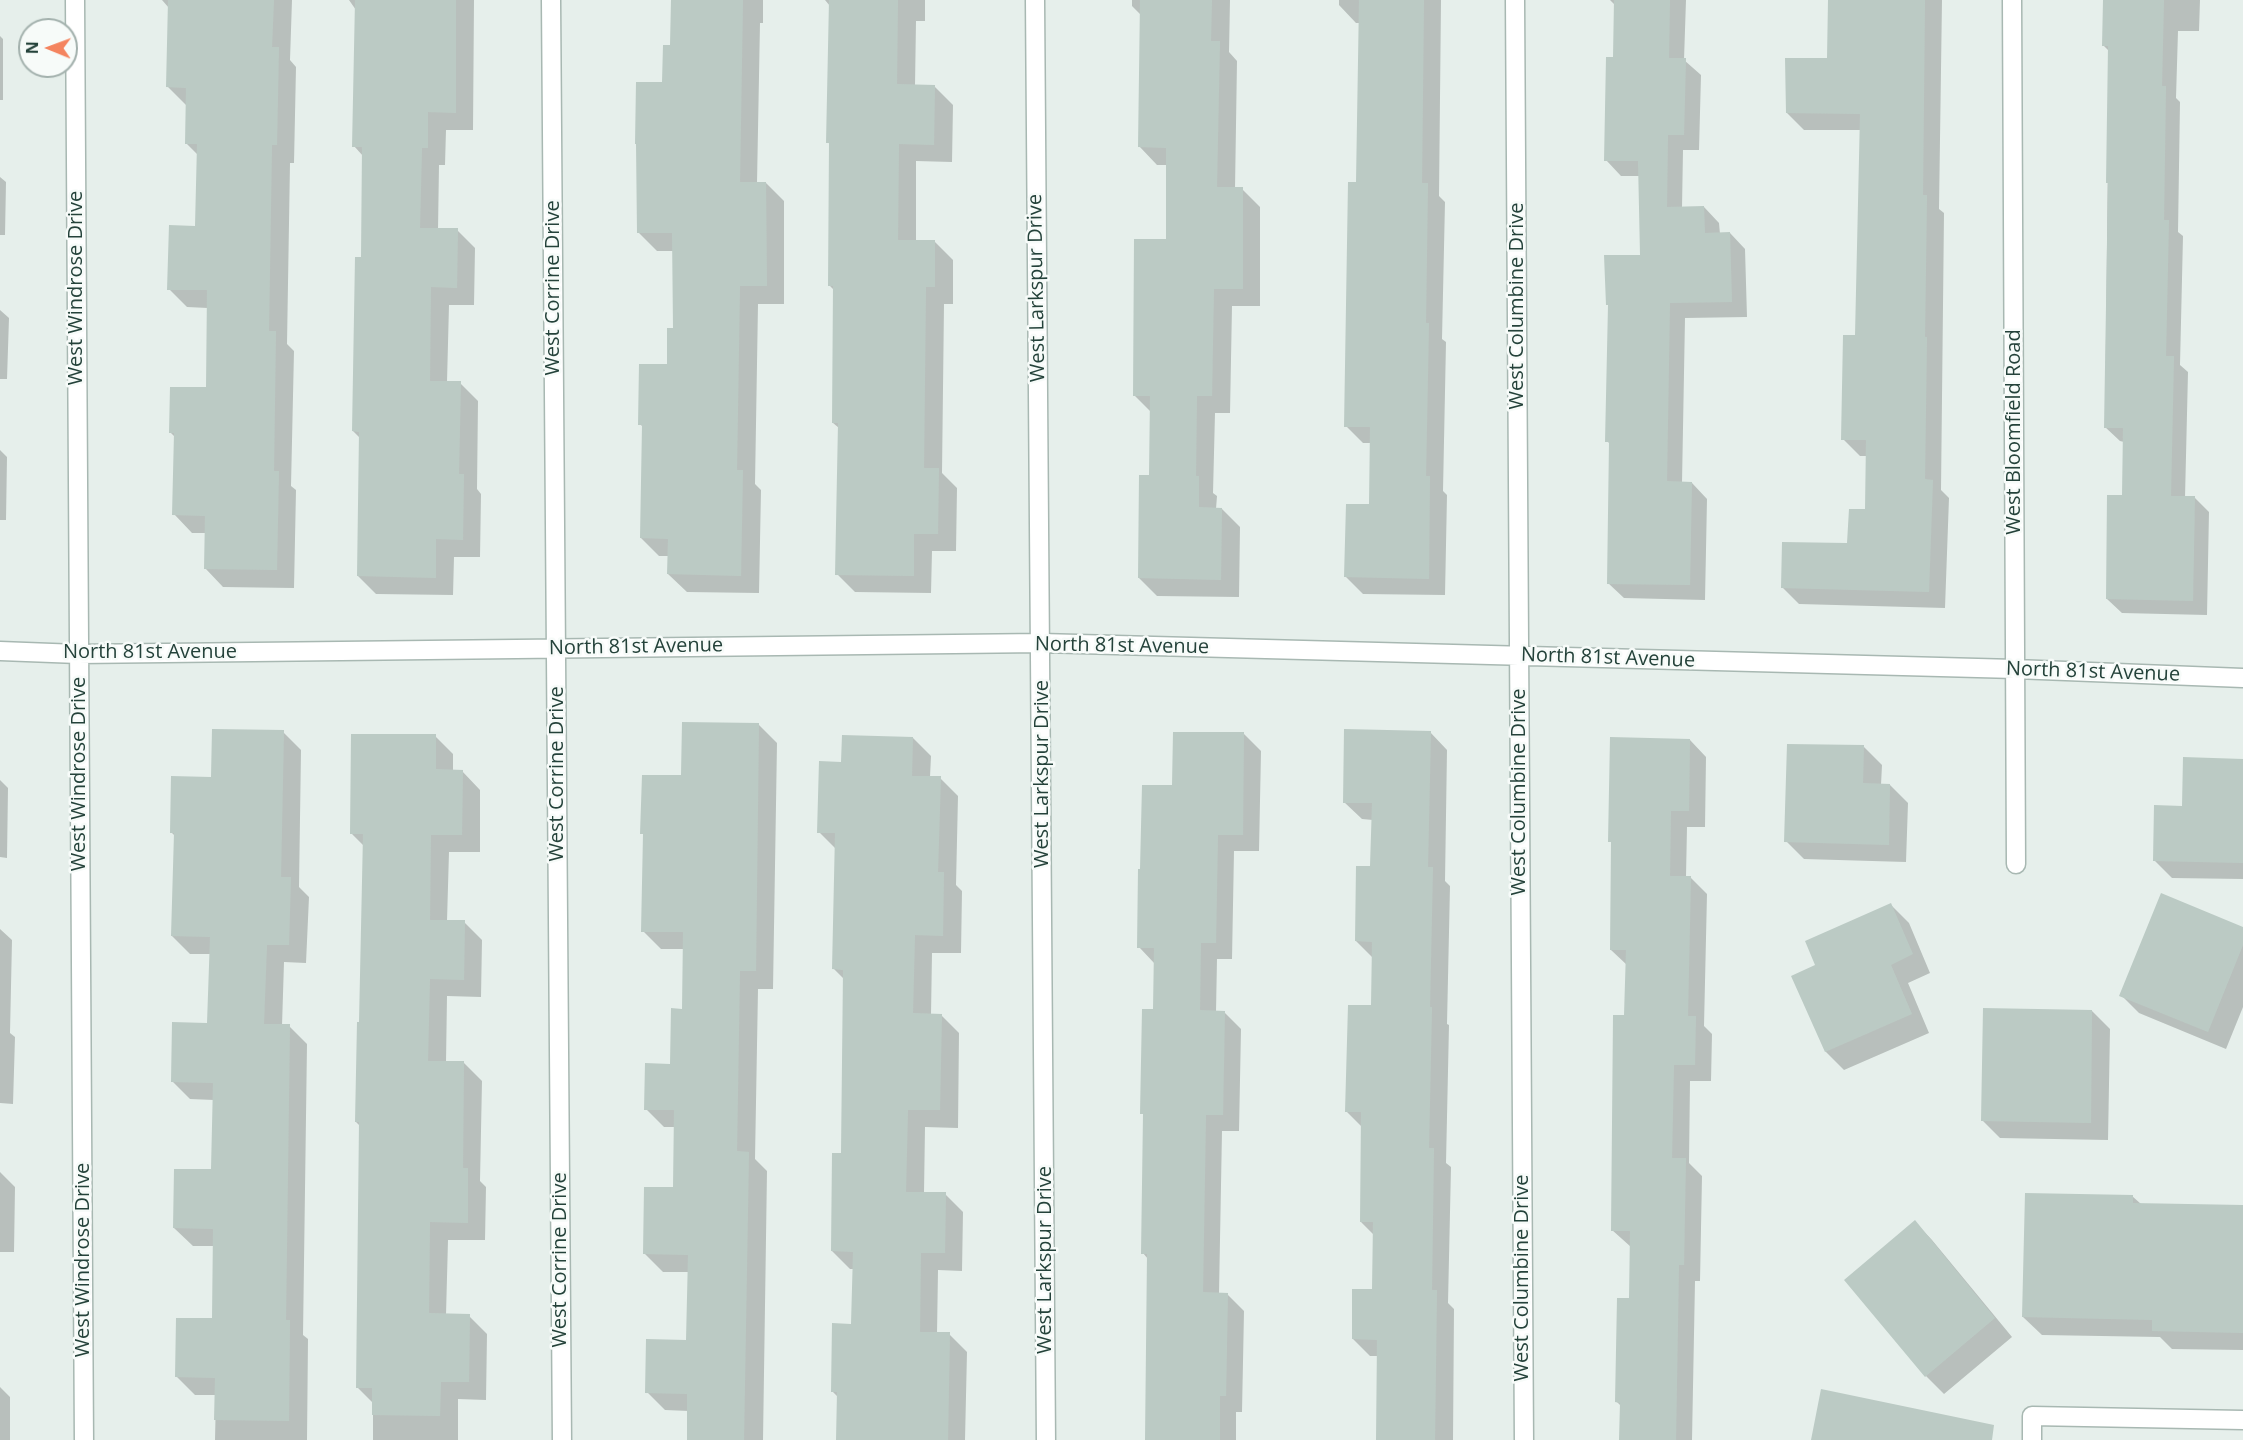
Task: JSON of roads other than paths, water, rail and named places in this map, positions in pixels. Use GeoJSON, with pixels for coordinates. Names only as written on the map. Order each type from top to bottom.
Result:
{"type":"FeatureCollection","features":[{"type":"Feature","properties":{"kind":"street","name":"West Windrose Drive"},"geometry":{"type":"LineString","coordinates":[[75,0],[84,1440]]}},
{"type":"Feature","properties":{"kind":"street","name":"West Corrine Drive"},"geometry":{"type":"LineString","coordinates":[[551,0],[562,1440]]}},
{"type":"Feature","properties":{"kind":"street","name":"West Larkspur Drive"},"geometry":{"type":"LineString","coordinates":[[1035,0],[1046,1440]]}},
{"type":"Feature","properties":{"kind":"street","name":"West Columbine Drive"},"geometry":{"type":"LineString","coordinates":[[1515,0],[1524,1440]]}},
{"type":"Feature","properties":{"kind":"street","name":"West Bloomfield Road"},"geometry":{"type":"LineString","coordinates":[[2012,0],[2016,864]]}},
{"type":"Feature","properties":{"kind":"street","name":"North 81st Avenue"},"geometry":{"type":"LineString","coordinates":[[0,651],[78,654],[1041,643],[2015,669],[2243,678]]}},
{"type":"Feature","properties":{"kind":"street"},"geometry":{"type":"LineString","coordinates":[[2032,1440],[2032,1416],[2243,1420]]}}]}
